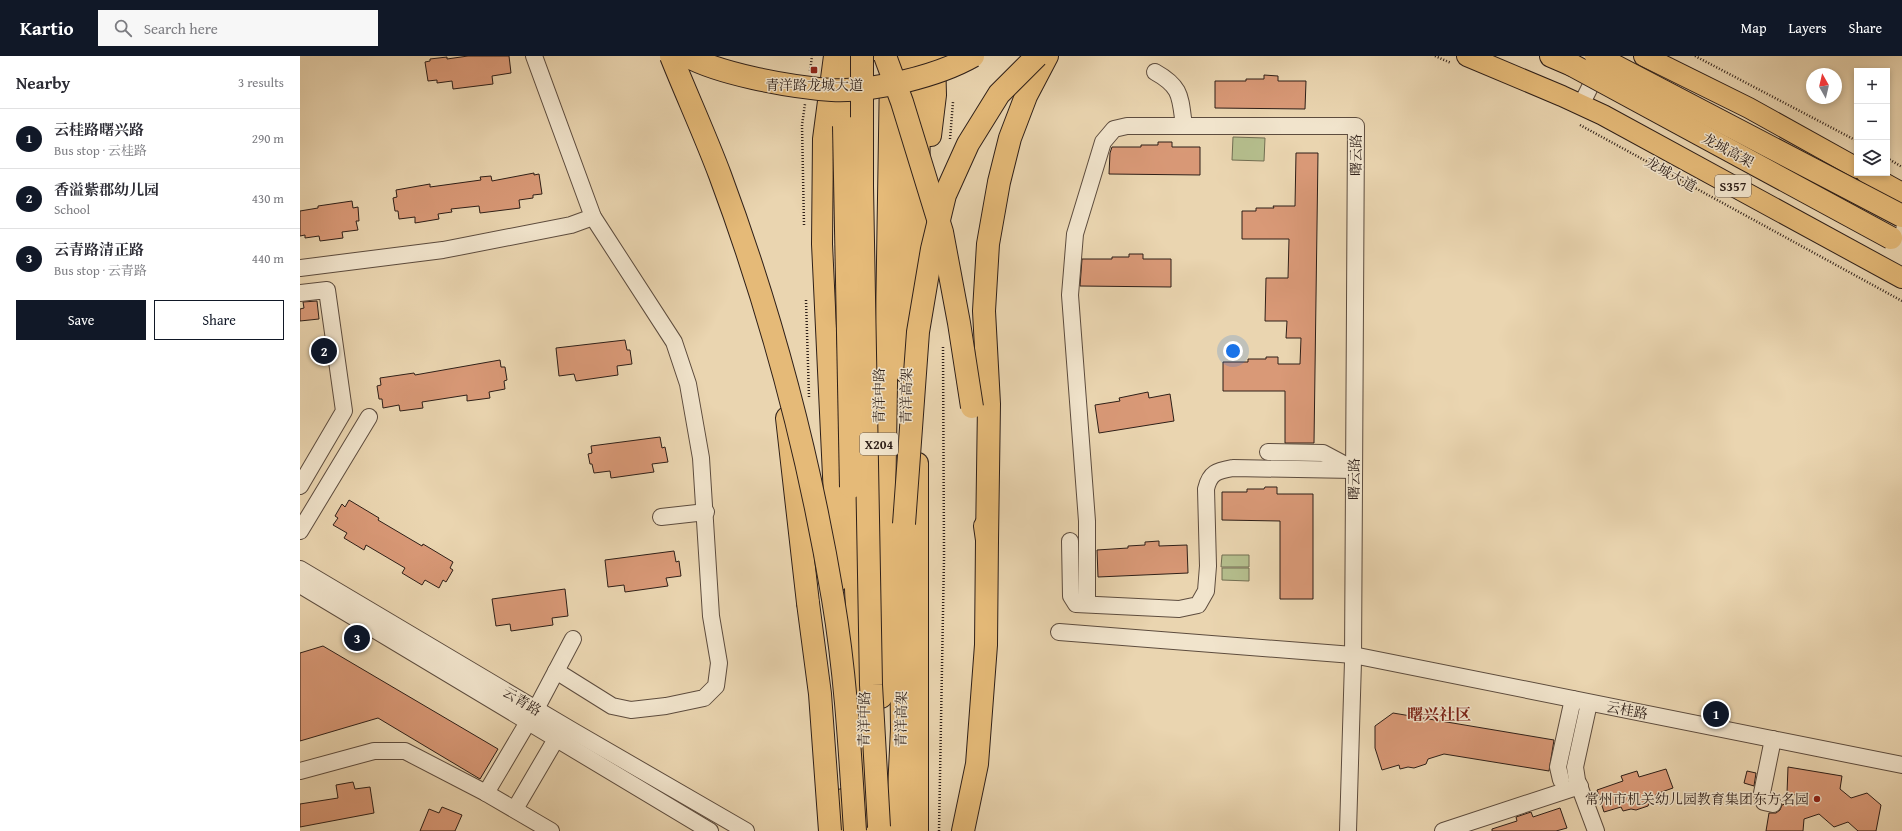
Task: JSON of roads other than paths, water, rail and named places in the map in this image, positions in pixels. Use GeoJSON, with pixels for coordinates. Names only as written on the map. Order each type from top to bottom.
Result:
{"type":"FeatureCollection","features":[{"type":"Feature","properties":{"kind":"highway"},"geometry":{"type":"LineString","coordinates":[[671,56],[720,175],[749,260],[799,428],[818,513],[844,672],[855,831]]}},
{"type":"Feature","properties":{"kind":"highway"},"geometry":{"type":"LineString","coordinates":[[687,56],[696,61],[740,75],[790,86],[834,90],[877,86],[922,76],[973,56]]}},
{"type":"Feature","properties":{"kind":"highway"},"geometry":{"type":"LineString","coordinates":[[850,56],[844,126],[850,487],[862,708]]}},
{"type":"Feature","properties":{"kind":"highway"},"geometry":{"type":"LineString","coordinates":[[862,56],[862,186],[871,685],[880,830]]}},
{"type":"Feature","properties":{"kind":"highway"},"geometry":{"type":"LineString","coordinates":[[885,56],[902,102],[942,232],[959,323],[971,400],[987,540]]}},
{"type":"Feature","properties":{"kind":"highway","name":"青洋高架"},"geometry":{"type":"LineString","coordinates":[[880,830],[891,56]]}},
{"type":"Feature","properties":{"kind":"highway","name":"青洋高架"},"geometry":{"type":"LineString","coordinates":[[880,830],[902,729],[901,640],[904,524],[908,56]]}},
{"type":"Feature","properties":{"kind":"highway"},"geometry":{"type":"LineString","coordinates":[[904,524],[918,332],[932,249],[945,195],[968,144],[999,94],[1037,56]]}},
{"type":"Feature","properties":{"kind":"highway"},"geometry":{"type":"LineString","coordinates":[[973,831],[976,764],[986,645],[989,404],[984,311],[988,244],[999,182],[1010,138],[1026,96],[1047,56]]}},
{"type":"Feature","properties":{"kind":"highway","name":"龙城高架"},"geometry":{"type":"LineString","coordinates":[[1550,56],[1563,61],[1896,241]]}},
{"type":"Feature","properties":{"kind":"highway","name":"龙城高架"},"geometry":{"type":"LineString","coordinates":[[1596,56],[1902,216]]}},
{"type":"Feature","properties":{"kind":"highway"},"geometry":{"type":"LineString","coordinates":[[776,349],[791,447],[808,603],[820,694],[830,831]]}},
{"type":"Feature","properties":{"kind":"highway"},"geometry":{"type":"LineString","coordinates":[[963,831],[976,764]]}},
{"type":"Feature","properties":{"kind":"main road"},"geometry":{"type":"LineString","coordinates":[[834,56],[823,154],[822,244],[838,586],[844,831]]}},
{"type":"Feature","properties":{"kind":"main road"},"geometry":{"type":"LineString","coordinates":[[828,395],[855,305],[852,146],[866,56]]}},
{"type":"Feature","properties":{"kind":"main road","name":"青洋中路"},"geometry":{"type":"LineString","coordinates":[[879,56],[879,529],[862,708],[864,789],[880,830]]}},
{"type":"Feature","properties":{"kind":"main road","name":"X204"},"geometry":{"type":"LineString","coordinates":[[918,831],[917,561],[920,56]]}},
{"type":"Feature","properties":{"kind":"main road"},"geometry":{"type":"LineString","coordinates":[[919,227],[936,95],[935,56]]}},
{"type":"Feature","properties":{"kind":"main road"},"geometry":{"type":"LineString","coordinates":[[1490,56],[1562,96]]}},
{"type":"Feature","properties":{"kind":"main road"},"geometry":{"type":"LineString","coordinates":[[1644,56],[1749,108],[1854,166]]}},
{"type":"Feature","properties":{"kind":"main road","name":"龙城大道"},"geometry":{"type":"LineString","coordinates":[[1461,60],[1562,96],[1578,113],[1902,278]]}},
{"type":"Feature","properties":{"kind":"main road"},"geometry":{"type":"LineString","coordinates":[[1871,176],[1902,193]]}},
{"type":"Feature","properties":{"kind":"main road"},"geometry":{"type":"LineString","coordinates":[[841,690],[864,789]]}},
{"type":"Feature","properties":{"kind":"main road"},"geometry":{"type":"LineString","coordinates":[[837,831],[843,790]]}},
{"type":"Feature","properties":{"kind":"street"},"geometry":{"type":"LineString","coordinates":[[534,56],[593,217],[674,342],[689,391],[701,458],[706,512],[706,561],[711,616],[719,663],[716,686],[704,698],[666,706],[631,710],[612,706],[556,672]]}},
{"type":"Feature","properties":{"kind":"street"},"geometry":{"type":"LineString","coordinates":[[1578,113],[1606,56]]}},
{"type":"Feature","properties":{"kind":"street"},"geometry":{"type":"LineString","coordinates":[[1087,604],[1087,521],[1070,295],[1075,234],[1103,142],[1114,129],[1126,126],[1184,126],[1180,97],[1170,80],[1155,72]]}},
{"type":"Feature","properties":{"kind":"street","name":"曙云路"},"geometry":{"type":"LineString","coordinates":[[1184,126],[1356,126],[1353,655],[1348,831]]}},
{"type":"Feature","properties":{"kind":"street"},"geometry":{"type":"LineString","coordinates":[[300,268],[443,250],[571,225],[593,217]]}},
{"type":"Feature","properties":{"kind":"street"},"geometry":{"type":"LineString","coordinates":[[300,293],[327,290],[344,411],[300,486]]}},
{"type":"Feature","properties":{"kind":"street"},"geometry":{"type":"LineString","coordinates":[[300,531],[369,417]]}},
{"type":"Feature","properties":{"kind":"street"},"geometry":{"type":"LineString","coordinates":[[1268,452],[1323,453],[1354,470]]}},
{"type":"Feature","properties":{"kind":"street"},"geometry":{"type":"LineString","coordinates":[[1070,541],[1071,596],[1076,604],[1179,609],[1198,605],[1206,591],[1208,566],[1206,489],[1209,478],[1218,471],[1233,468],[1354,470]]}},
{"type":"Feature","properties":{"kind":"street"},"geometry":{"type":"LineString","coordinates":[[661,517],[706,512]]}},
{"type":"Feature","properties":{"kind":"street","name":"云青路"},"geometry":{"type":"LineString","coordinates":[[300,569],[532,716],[556,739],[710,831]]}},
{"type":"Feature","properties":{"kind":"street","name":"云青路"},"geometry":{"type":"LineString","coordinates":[[300,585],[532,716],[746,831]]}},
{"type":"Feature","properties":{"kind":"street","name":"云桂路"},"geometry":{"type":"LineString","coordinates":[[1059,632],[1353,655],[1902,765]]}},
{"type":"Feature","properties":{"kind":"street"},"geometry":{"type":"LineString","coordinates":[[486,793],[532,716],[573,639]]}},
{"type":"Feature","properties":{"kind":"street"},"geometry":{"type":"LineString","coordinates":[[1561,780],[1558,767],[1573,699]]}},
{"type":"Feature","properties":{"kind":"street"},"geometry":{"type":"LineString","coordinates":[[1589,702],[1576,767],[1580,786],[1596,831]]}},
{"type":"Feature","properties":{"kind":"street"},"geometry":{"type":"LineString","coordinates":[[514,809],[556,739]]}},
{"type":"Feature","properties":{"kind":"street"},"geometry":{"type":"LineString","coordinates":[[1773,739],[1762,793],[1764,802],[1773,804]]}},
{"type":"Feature","properties":{"kind":"street"},"geometry":{"type":"LineString","coordinates":[[300,771],[374,751],[405,751],[486,793],[551,831]]}},
{"type":"Feature","properties":{"kind":"street"},"geometry":{"type":"LineString","coordinates":[[1443,831],[1580,786]]}},
{"type":"Feature","properties":{"kind":"place","name":"青洋路龙城大道"},"geometry":{"type":"Point","coordinates":[814,70]}},
{"type":"Feature","properties":{"kind":"place","name":"香溢紫郡幼儿园"},"geometry":{"type":"Point","coordinates":[324,351]}},
{"type":"Feature","properties":{"kind":"place","name":"云青路清正路"},"geometry":{"type":"Point","coordinates":[357,638]}},
{"type":"Feature","properties":{"kind":"place","name":"云桂路曙兴路"},"geometry":{"type":"Point","coordinates":[1716,714]}},
{"type":"Feature","properties":{"kind":"place","name":"常州市机关幼儿园教育集团东方名园"},"geometry":{"type":"Point","coordinates":[1817,799]}},
{"type":"Feature","properties":{"kind":"district","name":"曙兴社区"},"geometry":{"type":"Point","coordinates":[1439,714]}}]}
